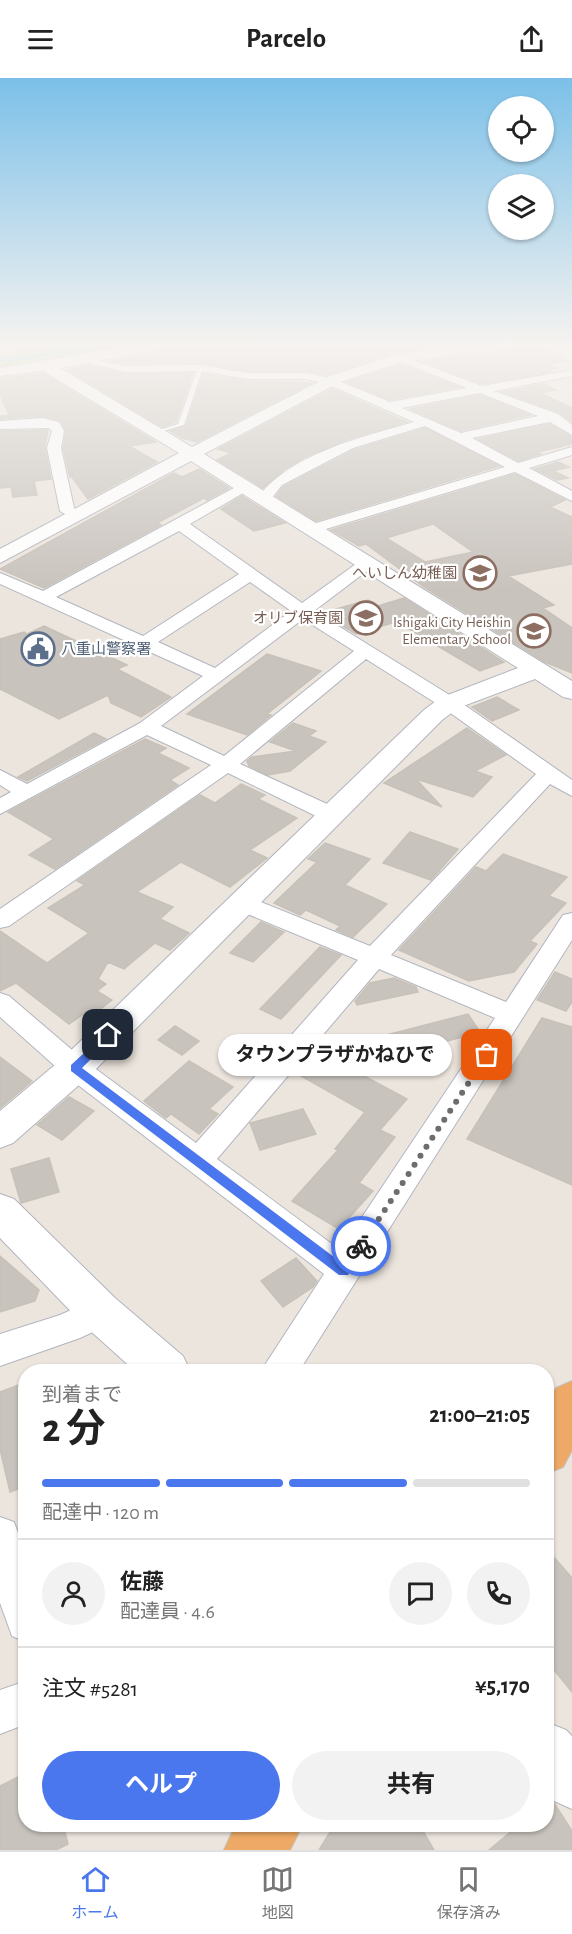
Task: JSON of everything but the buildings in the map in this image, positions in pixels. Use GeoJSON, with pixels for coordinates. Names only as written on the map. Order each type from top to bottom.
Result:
{"type":"FeatureCollection","features":[{"type":"Feature","properties":{"kind":"highway"},"geometry":{"type":"LineString","coordinates":[[254,1850],[267,1832]]}},
{"type":"Feature","properties":{"kind":"street"},"geometry":{"type":"LineString","coordinates":[[53,425],[58,430],[54,448],[67,511],[75,514]]}},
{"type":"Feature","properties":{"kind":"street"},"geometry":{"type":"LineString","coordinates":[[141,425],[245,486],[263,500],[572,692]]}},
{"type":"Feature","properties":{"kind":"street"},"geometry":{"type":"LineString","coordinates":[[0,557],[75,514],[246,425]]}},
{"type":"Feature","properties":{"kind":"street"},"geometry":{"type":"LineString","coordinates":[[263,500],[277,482],[348,445],[417,425]]}},
{"type":"Feature","properties":{"kind":"street"},"geometry":{"type":"LineString","coordinates":[[432,425],[460,437],[514,468],[572,497]]}},
{"type":"Feature","properties":{"kind":"street"},"geometry":{"type":"LineString","coordinates":[[460,437],[516,425]]}},
{"type":"Feature","properties":{"kind":"street"},"geometry":{"type":"LineString","coordinates":[[310,529],[572,451]]}},
{"type":"Feature","properties":{"kind":"street"},"geometry":{"type":"LineString","coordinates":[[44,597],[180,524],[245,486]]}},
{"type":"Feature","properties":{"kind":"street"},"geometry":{"type":"LineString","coordinates":[[180,524],[302,611],[449,703],[572,790]]}},
{"type":"Feature","properties":{"kind":"street"},"geometry":{"type":"LineString","coordinates":[[0,807],[147,727],[214,674],[366,564]]}},
{"type":"Feature","properties":{"kind":"street"},"geometry":{"type":"LineString","coordinates":[[144,643],[249,575]]}},
{"type":"Feature","properties":{"kind":"street"},"geometry":{"type":"LineString","coordinates":[[0,578],[214,674]]}},
{"type":"Feature","properties":{"kind":"street"},"geometry":{"type":"LineString","coordinates":[[0,920],[226,765],[365,651]]}},
{"type":"Feature","properties":{"kind":"street"},"geometry":{"type":"LineString","coordinates":[[0,1133],[75,1068],[330,814],[433,715],[449,703],[536,670]]}},
{"type":"Feature","properties":{"kind":"street"},"geometry":{"type":"LineString","coordinates":[[147,727],[330,814]]}},
{"type":"Feature","properties":{"kind":"street"},"geometry":{"type":"LineString","coordinates":[[197,1162],[374,958],[548,774]]}},
{"type":"Feature","properties":{"kind":"street"},"geometry":{"type":"LineString","coordinates":[[0,776],[26,793]]}},
{"type":"Feature","properties":{"kind":"street"},"geometry":{"type":"LineString","coordinates":[[242,903],[513,1015]]}},
{"type":"Feature","properties":{"kind":"street"},"geometry":{"type":"LineString","coordinates":[[284,1364],[513,1015],[572,921]]}},
{"type":"Feature","properties":{"kind":"street"},"geometry":{"type":"LineString","coordinates":[[0,1002],[75,1068],[344,1271]]}},
{"type":"Feature","properties":{"kind":"street"},"geometry":{"type":"LineString","coordinates":[[0,1211],[100,1312],[159,1364]]}},
{"type":"Feature","properties":{"kind":"street"},"geometry":{"type":"LineString","coordinates":[[0,1350],[68,1327],[100,1312]]}},
{"type":"Feature","properties":{"kind":"street"},"geometry":{"type":"LineString","coordinates":[[0,1536],[18,1596]]}},
{"type":"Feature","properties":{"kind":"street"},"geometry":{"type":"LineString","coordinates":[[0,1712],[18,1705]]}},
{"type":"Feature","properties":{"kind":"street"},"geometry":{"type":"LineString","coordinates":[[554,1759],[572,1780]]}},
{"type":"Feature","properties":{"kind":"lane"},"geometry":{"type":"LineString","coordinates":[[155,433],[181,425]]}},
{"type":"Feature","properties":{"kind":"way so far"},"geometry":{"type":"LineString","coordinates":[[361,1246],[487,1055]]}},
{"type":"Feature","properties":{"kind":"place","name":"へいしん幼稚園"},"geometry":{"type":"Point","coordinates":[480,573]}},
{"type":"Feature","properties":{"kind":"place","name":"オリブ保育園"},"geometry":{"type":"Point","coordinates":[366,618]}},
{"type":"Feature","properties":{"kind":"place","name":"Ishigaki City Heishin Elementary School"},"geometry":{"type":"Point","coordinates":[534,631]}},
{"type":"Feature","properties":{"kind":"place","name":"八重山警察署"},"geometry":{"type":"Point","coordinates":[38,649]}},
{"type":"Feature","properties":{"kind":"place","name":"タウンプラザかねひで"},"geometry":{"type":"Point","coordinates":[487,1055]}},
{"type":"Feature","properties":{"kind":"route"},"geometry":{"type":"LineString","coordinates":[[108,1035],[75,1068],[344,1271],[361,1246]]}}]}
